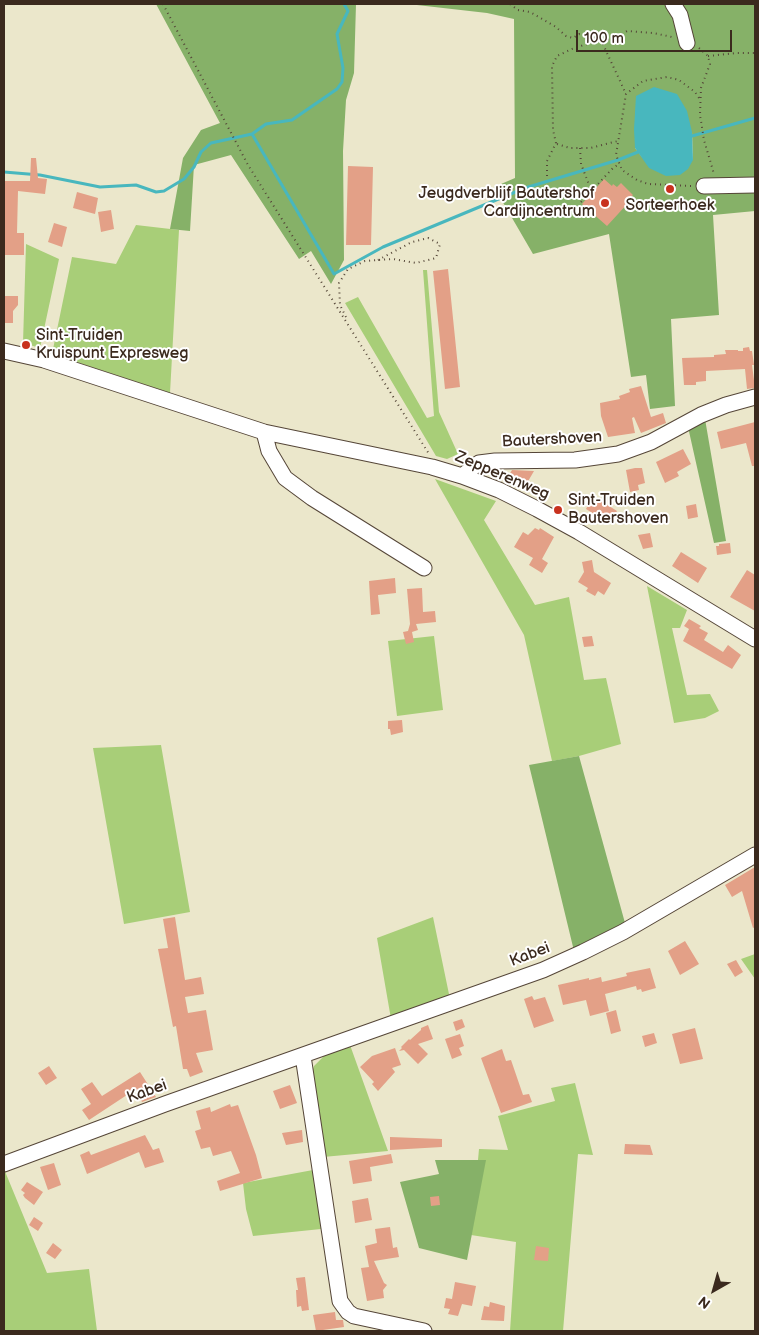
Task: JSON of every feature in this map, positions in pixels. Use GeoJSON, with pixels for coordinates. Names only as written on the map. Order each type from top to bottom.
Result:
{"type":"FeatureCollection","features":[{"type":"Feature","properties":{"kind":"street"},"geometry":{"type":"LineString","coordinates":[[673,4],[680,15],[687,43]]}},
{"type":"Feature","properties":{"kind":"street"},"geometry":{"type":"LineString","coordinates":[[710,186],[755,185]]}},
{"type":"Feature","properties":{"kind":"street","name":"Zepperenweg"},"geometry":{"type":"LineString","coordinates":[[4,351],[44,360],[264,432],[438,469],[499,490],[537,509],[755,639]]}},
{"type":"Feature","properties":{"kind":"street","name":"Bautershoven"},"geometry":{"type":"LineString","coordinates":[[462,476],[479,463],[575,460],[618,454],[651,442],[701,415],[726,405],[755,397]]}},
{"type":"Feature","properties":{"kind":"street"},"geometry":{"type":"LineString","coordinates":[[264,432],[269,451],[285,478],[312,498],[424,568]]}},
{"type":"Feature","properties":{"kind":"street","name":"Kabei"},"geometry":{"type":"LineString","coordinates":[[4,1164],[165,1104],[534,973],[623,932],[755,854]]}},
{"type":"Feature","properties":{"kind":"street"},"geometry":{"type":"LineString","coordinates":[[303,1056],[340,1301],[348,1312],[354,1316],[424,1331]]}},
{"type":"Feature","properties":{"kind":"path"},"geometry":{"type":"LineString","coordinates":[[162,4],[248,165],[438,469]]}},
{"type":"Feature","properties":{"kind":"path"},"geometry":{"type":"LineString","coordinates":[[510,4],[518,10],[530,12],[556,27],[566,36],[572,38],[579,34],[601,40],[626,94],[616,155],[622,170],[637,180],[648,184],[710,186],[700,115],[702,103],[701,88],[710,64],[708,56],[755,53]]}},
{"type":"Feature","properties":{"kind":"path"},"geometry":{"type":"LineString","coordinates":[[547,176],[547,160],[556,143],[553,130],[552,66],[557,56],[574,48],[601,40],[613,39],[627,31],[664,35],[687,43]]}},
{"type":"Feature","properties":{"kind":"path"},"geometry":{"type":"LineString","coordinates":[[626,94],[643,81],[667,77],[679,80],[695,92],[702,103]]}},
{"type":"Feature","properties":{"kind":"path"},"geometry":{"type":"LineString","coordinates":[[556,143],[570,148],[590,148],[618,141]]}},
{"type":"Feature","properties":{"kind":"path"},"geometry":{"type":"LineString","coordinates":[[580,148],[581,164],[593,189]]}},
{"type":"Feature","properties":{"kind":"path"},"geometry":{"type":"LineString","coordinates":[[581,202],[613,168],[620,164]]}},
{"type":"Feature","properties":{"kind":"path"},"geometry":{"type":"LineString","coordinates":[[349,324],[340,306],[339,283],[348,269],[365,261],[393,259],[416,262],[436,258],[440,244],[428,238],[412,242],[378,260]]}},
{"type":"Feature","properties":{"kind":"green space"},"geometry":{"type":"Polygon","coordinates":[[[156,4],[356,4],[354,73],[346,100],[343,151],[344,260],[331,284],[311,251],[299,259],[231,155],[194,165],[190,231],[170,229],[183,158],[201,130],[220,123],[156,4]]]}},
{"type":"Feature","properties":{"kind":"green space"},"geometry":{"type":"Polygon","coordinates":[[[408,4],[755,4],[755,211],[713,215],[719,315],[671,319],[675,406],[650,409],[646,375],[631,377],[609,234],[533,254],[494,187],[515,178],[514,19],[487,13],[408,4]],[[692,132],[635,148],[642,157],[693,160],[692,132]]]}},
{"type":"Feature","properties":{"kind":"green space"},"geometry":{"type":"Polygon","coordinates":[[[136,225],[179,230],[170,393],[52,354],[72,257],[116,264],[136,225]]]}},
{"type":"Feature","properties":{"kind":"green space"},"geometry":{"type":"Polygon","coordinates":[[[26,244],[59,259],[40,348],[23,343],[26,244]]]}},
{"type":"Feature","properties":{"kind":"green space"},"geometry":{"type":"Polygon","coordinates":[[[423,270],[427,270],[439,412],[458,454],[447,459],[436,456],[345,303],[358,297],[427,418],[434,416],[423,270]]]}},
{"type":"Feature","properties":{"kind":"green space"},"geometry":{"type":"Polygon","coordinates":[[[705,419],[726,541],[714,543],[688,427],[705,419]]]}},
{"type":"Feature","properties":{"kind":"green space"},"geometry":{"type":"Polygon","coordinates":[[[435,479],[496,501],[484,520],[535,605],[569,597],[584,680],[606,678],[621,744],[579,756],[552,761],[524,635],[435,479]]]}},
{"type":"Feature","properties":{"kind":"green space"},"geometry":{"type":"Polygon","coordinates":[[[647,586],[687,610],[680,628],[672,628],[687,695],[710,694],[719,711],[705,718],[674,723],[647,586]]]}},
{"type":"Feature","properties":{"kind":"green space"},"geometry":{"type":"Polygon","coordinates":[[[434,636],[443,710],[397,716],[388,641],[434,636]]]}},
{"type":"Feature","properties":{"kind":"green space"},"geometry":{"type":"Polygon","coordinates":[[[161,745],[190,912],[124,924],[93,748],[161,745]]]}},
{"type":"Feature","properties":{"kind":"green space"},"geometry":{"type":"Polygon","coordinates":[[[579,756],[625,923],[574,951],[529,765],[579,756]]]}},
{"type":"Feature","properties":{"kind":"green space"},"geometry":{"type":"Polygon","coordinates":[[[433,917],[450,999],[391,1019],[377,938],[433,917]]]}},
{"type":"Feature","properties":{"kind":"green space"},"geometry":{"type":"Polygon","coordinates":[[[755,954],[755,979],[741,959],[755,954]]]}},
{"type":"Feature","properties":{"kind":"green space"},"geometry":{"type":"Polygon","coordinates":[[[350,1045],[388,1151],[323,1157],[312,1072],[314,1066],[324,1056],[350,1045]]]}},
{"type":"Feature","properties":{"kind":"green space"},"geometry":{"type":"Polygon","coordinates":[[[575,1083],[593,1155],[578,1154],[563,1331],[510,1331],[516,1242],[471,1235],[485,1160],[478,1160],[479,1149],[508,1150],[498,1116],[555,1101],[551,1088],[575,1083]]]}},
{"type":"Feature","properties":{"kind":"green space"},"geometry":{"type":"Polygon","coordinates":[[[435,1160],[486,1160],[467,1260],[419,1248],[400,1182],[439,1174],[435,1160]]]}},
{"type":"Feature","properties":{"kind":"green space"},"geometry":{"type":"Polygon","coordinates":[[[4,1169],[47,1273],[89,1269],[97,1331],[4,1331],[4,1169]]]}},
{"type":"Feature","properties":{"kind":"green space"},"geometry":{"type":"Polygon","coordinates":[[[313,1170],[321,1229],[253,1236],[246,1209],[243,1183],[313,1170]]]}},
{"type":"Feature","properties":{"kind":"water"},"geometry":{"type":"Polygon","coordinates":[[[654,87],[677,94],[687,111],[692,132],[693,160],[688,169],[680,175],[666,176],[649,168],[635,148],[636,96],[654,87]]]}},
{"type":"Feature","properties":{"kind":"building"},"geometry":{"type":"Polygon","coordinates":[[[31,158],[36,158],[38,178],[47,179],[45,194],[18,191],[17,233],[24,233],[24,255],[4,255],[4,181],[30,181],[31,158]]]}},
{"type":"Feature","properties":{"kind":"building"},"geometry":{"type":"Polygon","coordinates":[[[348,166],[373,167],[371,245],[346,245],[348,166]]]}},
{"type":"Feature","properties":{"kind":"building","name":"Jeugdverblijf Bautershof Cardijncentrum"},"geometry":{"type":"Polygon","coordinates":[[[604,179],[612,186],[613,184],[617,187],[621,183],[633,195],[607,226],[582,204],[604,179]]]}},
{"type":"Feature","properties":{"kind":"building"},"geometry":{"type":"Polygon","coordinates":[[[77,192],[98,198],[95,214],[73,208],[77,192]]]}},
{"type":"Feature","properties":{"kind":"building"},"geometry":{"type":"Polygon","coordinates":[[[111,210],[114,229],[101,232],[98,212],[111,210]]]}},
{"type":"Feature","properties":{"kind":"building"},"geometry":{"type":"Polygon","coordinates":[[[54,223],[67,227],[62,247],[48,242],[54,223]]]}},
{"type":"Feature","properties":{"kind":"building"},"geometry":{"type":"Polygon","coordinates":[[[448,269],[460,387],[445,389],[433,271],[448,269]]]}},
{"type":"Feature","properties":{"kind":"building"},"geometry":{"type":"Polygon","coordinates":[[[4,296],[18,296],[18,305],[13,311],[13,323],[4,323],[4,296]]]}},
{"type":"Feature","properties":{"kind":"building"},"geometry":{"type":"Polygon","coordinates":[[[749,347],[750,351],[752,351],[755,388],[747,389],[745,369],[706,371],[706,381],[696,382],[696,385],[684,385],[682,358],[714,357],[714,355],[726,354],[725,350],[743,351],[743,348],[749,347]]]}},
{"type":"Feature","properties":{"kind":"building"},"geometry":{"type":"Polygon","coordinates":[[[641,386],[651,417],[663,413],[666,423],[641,433],[634,417],[632,418],[635,433],[608,437],[601,416],[600,403],[620,399],[619,396],[630,392],[629,389],[641,386]]]}},
{"type":"Feature","properties":{"kind":"building"},"geometry":{"type":"Polygon","coordinates":[[[755,422],[755,466],[752,466],[746,443],[721,449],[717,432],[755,422]]]}},
{"type":"Feature","properties":{"kind":"building"},"geometry":{"type":"Polygon","coordinates":[[[683,449],[691,464],[677,472],[679,476],[665,483],[656,462],[683,449]]]}},
{"type":"Feature","properties":{"kind":"building"},"geometry":{"type":"Polygon","coordinates":[[[642,468],[645,483],[638,485],[639,490],[630,492],[626,470],[642,468]]]}},
{"type":"Feature","properties":{"kind":"building"},"geometry":{"type":"Polygon","coordinates":[[[512,470],[534,471],[523,490],[506,480],[512,470]]]}},
{"type":"Feature","properties":{"kind":"building"},"geometry":{"type":"Polygon","coordinates":[[[593,496],[617,511],[609,523],[586,509],[593,496]]]}},
{"type":"Feature","properties":{"kind":"building"},"geometry":{"type":"Polygon","coordinates":[[[696,504],[698,517],[688,519],[686,506],[696,504]]]}},
{"type":"Feature","properties":{"kind":"building"},"geometry":{"type":"Polygon","coordinates":[[[535,528],[539,530],[540,528],[554,537],[542,559],[548,563],[542,573],[529,565],[533,558],[514,547],[523,532],[528,535],[535,528]]]}},
{"type":"Feature","properties":{"kind":"building"},"geometry":{"type":"Polygon","coordinates":[[[650,533],[653,547],[643,549],[638,535],[650,533]]]}},
{"type":"Feature","properties":{"kind":"building"},"geometry":{"type":"Polygon","coordinates":[[[730,543],[731,553],[717,555],[716,546],[730,543]]]}},
{"type":"Feature","properties":{"kind":"building"},"geometry":{"type":"Polygon","coordinates":[[[681,552],[707,568],[698,583],[672,566],[681,552]]]}},
{"type":"Feature","properties":{"kind":"building"},"geometry":{"type":"Polygon","coordinates":[[[592,560],[594,572],[611,583],[604,595],[598,591],[595,596],[586,591],[588,588],[578,582],[584,572],[582,562],[592,560]]]}},
{"type":"Feature","properties":{"kind":"building"},"geometry":{"type":"Polygon","coordinates":[[[747,570],[755,575],[755,611],[730,597],[747,570]]]}},
{"type":"Feature","properties":{"kind":"building"},"geometry":{"type":"Polygon","coordinates":[[[395,578],[396,593],[378,595],[380,614],[371,615],[369,581],[395,578]]]}},
{"type":"Feature","properties":{"kind":"building"},"geometry":{"type":"Polygon","coordinates":[[[422,588],[423,612],[435,611],[436,622],[416,624],[418,630],[412,632],[414,642],[406,644],[403,632],[408,631],[410,624],[407,589],[422,588]]]}},
{"type":"Feature","properties":{"kind":"building"},"geometry":{"type":"Polygon","coordinates":[[[689,619],[708,633],[704,640],[723,652],[728,645],[741,655],[732,669],[683,641],[689,629],[684,626],[689,619]]]}},
{"type":"Feature","properties":{"kind":"building"},"geometry":{"type":"Polygon","coordinates":[[[592,636],[594,646],[584,647],[582,637],[592,636]]]}},
{"type":"Feature","properties":{"kind":"building"},"geometry":{"type":"Polygon","coordinates":[[[402,720],[403,732],[391,735],[390,729],[388,729],[388,721],[402,720]]]}},
{"type":"Feature","properties":{"kind":"building"},"geometry":{"type":"Polygon","coordinates":[[[755,867],[755,927],[753,928],[742,891],[732,897],[725,885],[755,867]]]}},
{"type":"Feature","properties":{"kind":"building"},"geometry":{"type":"Polygon","coordinates":[[[175,917],[185,980],[201,977],[204,994],[185,997],[188,1013],[206,1010],[213,1050],[196,1053],[203,1072],[190,1077],[187,1069],[183,1069],[176,1026],[173,1027],[158,949],[168,948],[163,919],[175,917]]]}},
{"type":"Feature","properties":{"kind":"building"},"geometry":{"type":"Polygon","coordinates":[[[685,941],[699,964],[680,975],[668,951],[685,941]]]}},
{"type":"Feature","properties":{"kind":"building"},"geometry":{"type":"Polygon","coordinates":[[[736,960],[743,972],[735,977],[727,964],[736,960]]]}},
{"type":"Feature","properties":{"kind":"building"},"geometry":{"type":"Polygon","coordinates":[[[650,968],[656,988],[642,992],[641,989],[637,990],[636,986],[605,994],[609,1011],[590,1016],[586,1000],[563,1005],[558,985],[601,977],[602,982],[627,976],[626,973],[650,968]]]}},
{"type":"Feature","properties":{"kind":"building"},"geometry":{"type":"Polygon","coordinates":[[[532,996],[534,1000],[545,997],[554,1021],[534,1028],[524,999],[532,996]]]}},
{"type":"Feature","properties":{"kind":"building"},"geometry":{"type":"Polygon","coordinates":[[[616,1010],[621,1031],[611,1034],[606,1013],[616,1010]]]}},
{"type":"Feature","properties":{"kind":"building"},"geometry":{"type":"Polygon","coordinates":[[[462,1019],[465,1027],[456,1031],[453,1022],[462,1019]]]}},
{"type":"Feature","properties":{"kind":"building"},"geometry":{"type":"Polygon","coordinates":[[[428,1025],[433,1039],[418,1044],[428,1054],[418,1064],[404,1050],[399,1051],[421,1028],[428,1025]]]}},
{"type":"Feature","properties":{"kind":"building"},"geometry":{"type":"Polygon","coordinates":[[[695,1028],[703,1059],[680,1064],[672,1034],[695,1028]]]}},
{"type":"Feature","properties":{"kind":"building"},"geometry":{"type":"Polygon","coordinates":[[[654,1033],[657,1043],[645,1047],[642,1036],[654,1033]]]}},
{"type":"Feature","properties":{"kind":"building"},"geometry":{"type":"Polygon","coordinates":[[[460,1034],[464,1046],[459,1048],[462,1055],[452,1059],[445,1039],[460,1034]]]}},
{"type":"Feature","properties":{"kind":"building"},"geometry":{"type":"Polygon","coordinates":[[[395,1048],[401,1065],[392,1068],[395,1072],[378,1091],[372,1084],[374,1082],[360,1067],[372,1056],[395,1048]]]}},
{"type":"Feature","properties":{"kind":"building"},"geometry":{"type":"Polygon","coordinates":[[[502,1049],[506,1061],[511,1060],[523,1095],[529,1094],[532,1102],[501,1113],[481,1058],[502,1049]]]}},
{"type":"Feature","properties":{"kind":"building"},"geometry":{"type":"Polygon","coordinates":[[[49,1066],[57,1078],[46,1085],[38,1073],[49,1066]]]}},
{"type":"Feature","properties":{"kind":"building"},"geometry":{"type":"Polygon","coordinates":[[[140,1072],[156,1097],[142,1102],[136,1089],[89,1120],[82,1110],[91,1104],[81,1089],[92,1082],[102,1096],[140,1072]]]}},
{"type":"Feature","properties":{"kind":"building"},"geometry":{"type":"Polygon","coordinates":[[[290,1085],[297,1103],[280,1109],[273,1091],[290,1085]]]}},
{"type":"Feature","properties":{"kind":"building"},"geometry":{"type":"Polygon","coordinates":[[[230,1104],[231,1107],[238,1105],[262,1178],[220,1191],[217,1181],[240,1173],[231,1151],[213,1156],[210,1147],[201,1149],[195,1131],[201,1129],[196,1111],[210,1107],[211,1112],[230,1104]]]}},
{"type":"Feature","properties":{"kind":"building"},"geometry":{"type":"Polygon","coordinates":[[[302,1130],[303,1142],[286,1145],[282,1133],[302,1130]]]}},
{"type":"Feature","properties":{"kind":"building"},"geometry":{"type":"Polygon","coordinates":[[[145,1135],[153,1150],[159,1148],[164,1162],[145,1168],[139,1152],[87,1174],[80,1155],[89,1151],[91,1155],[145,1135]]]}},
{"type":"Feature","properties":{"kind":"building"},"geometry":{"type":"Polygon","coordinates":[[[390,1137],[442,1139],[442,1147],[390,1150],[390,1137]]]}},
{"type":"Feature","properties":{"kind":"building"},"geometry":{"type":"Polygon","coordinates":[[[625,1144],[650,1145],[653,1155],[624,1154],[625,1144]]]}},
{"type":"Feature","properties":{"kind":"building"},"geometry":{"type":"Polygon","coordinates":[[[391,1154],[393,1163],[370,1167],[372,1181],[353,1184],[349,1161],[391,1154]]]}},
{"type":"Feature","properties":{"kind":"building"},"geometry":{"type":"Polygon","coordinates":[[[54,1163],[61,1185],[48,1190],[40,1167],[54,1163]]]}},
{"type":"Feature","properties":{"kind":"building"},"geometry":{"type":"Polygon","coordinates":[[[27,1182],[43,1192],[34,1205],[25,1198],[23,1195],[25,1193],[21,1190],[27,1182]]]}},
{"type":"Feature","properties":{"kind":"building"},"geometry":{"type":"Polygon","coordinates":[[[439,1196],[440,1205],[431,1206],[430,1197],[439,1196]]]}},
{"type":"Feature","properties":{"kind":"building"},"geometry":{"type":"Polygon","coordinates":[[[368,1198],[372,1220],[355,1223],[352,1201],[368,1198]]]}},
{"type":"Feature","properties":{"kind":"building"},"geometry":{"type":"Polygon","coordinates":[[[34,1217],[43,1223],[38,1231],[29,1225],[34,1217]]]}},
{"type":"Feature","properties":{"kind":"building"},"geometry":{"type":"Polygon","coordinates":[[[390,1227],[393,1248],[397,1247],[399,1257],[374,1261],[384,1283],[387,1285],[383,1290],[384,1298],[367,1301],[361,1268],[369,1267],[365,1246],[377,1243],[375,1229],[390,1227]]]}},
{"type":"Feature","properties":{"kind":"building"},"geometry":{"type":"Polygon","coordinates":[[[53,1243],[62,1250],[55,1259],[46,1253],[53,1243]]]}},
{"type":"Feature","properties":{"kind":"building"},"geometry":{"type":"Polygon","coordinates":[[[536,1246],[549,1248],[548,1261],[534,1260],[536,1246]]]}},
{"type":"Feature","properties":{"kind":"building"},"geometry":{"type":"Polygon","coordinates":[[[305,1277],[309,1310],[302,1311],[301,1306],[297,1307],[296,1290],[298,1290],[296,1278],[305,1277]]]}},
{"type":"Feature","properties":{"kind":"building"},"geometry":{"type":"Polygon","coordinates":[[[455,1282],[476,1286],[472,1306],[462,1304],[458,1316],[448,1314],[450,1309],[444,1308],[446,1298],[452,1299],[455,1282]]]}},
{"type":"Feature","properties":{"kind":"building"},"geometry":{"type":"Polygon","coordinates":[[[490,1302],[505,1306],[504,1321],[481,1320],[484,1306],[489,1307],[490,1302]]]}},
{"type":"Feature","properties":{"kind":"building"},"geometry":{"type":"Polygon","coordinates":[[[335,1312],[336,1320],[343,1320],[344,1327],[316,1331],[313,1315],[335,1312]]]}},
{"type":"Feature","properties":{"kind":"waterway"},"geometry":{"type":"LineString","coordinates":[[4,172],[40,175],[100,187],[136,185],[156,192],[164,191],[184,179],[194,167],[201,152],[211,143],[252,134],[266,124],[292,120],[337,89],[342,82],[343,68],[337,34],[348,11],[344,4]]}},
{"type":"Feature","properties":{"kind":"waterway"},"geometry":{"type":"LineString","coordinates":[[692,136],[755,118]]}},
{"type":"Feature","properties":{"kind":"waterway"},"geometry":{"type":"LineString","coordinates":[[252,134],[334,274],[383,247],[525,188],[618,160],[638,152]]}},
{"type":"Feature","properties":{"kind":"place","name":"Sorteerhoek"},"geometry":{"type":"Point","coordinates":[670,189]}},
{"type":"Feature","properties":{"kind":"place","name":"Jeugdverblijf Bautershof Cardijncentrum"},"geometry":{"type":"Point","coordinates":[605,203]}},
{"type":"Feature","properties":{"kind":"place","name":"Sint-Truiden Kruispunt Expresweg"},"geometry":{"type":"Point","coordinates":[26,345]}},
{"type":"Feature","properties":{"kind":"place","name":"Sint-Truiden Bautershoven"},"geometry":{"type":"Point","coordinates":[558,510]}}]}
